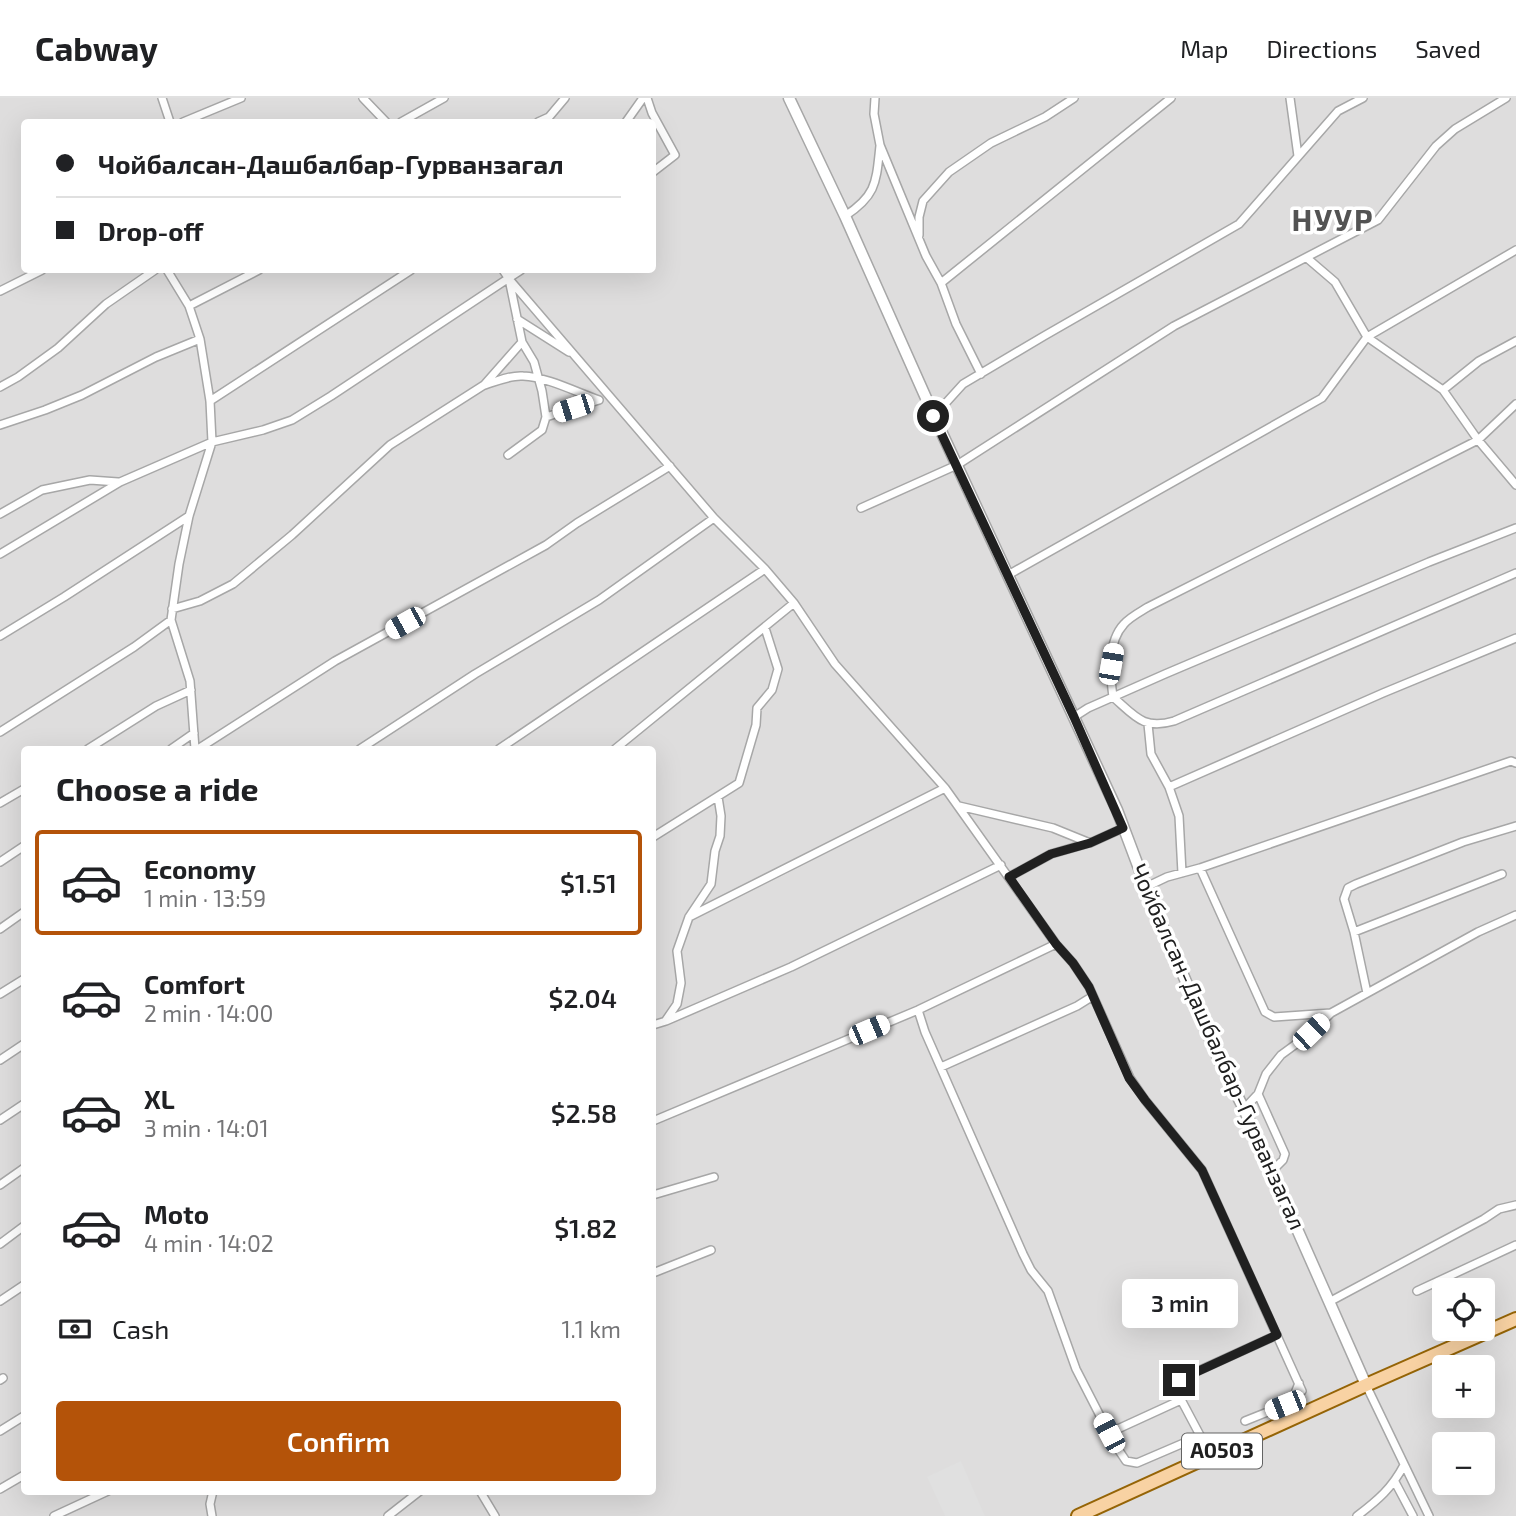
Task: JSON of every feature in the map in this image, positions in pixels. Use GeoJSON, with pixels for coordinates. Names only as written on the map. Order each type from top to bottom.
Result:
{"type":"FeatureCollection","features":[{"type":"Feature","properties":{"kind":"main road","name":"A0503"},"geometry":{"type":"LineString","coordinates":[[1088,1514],[1366,1385],[1516,1319]]}},
{"type":"Feature","properties":{"kind":"street"},"geometry":{"type":"LineString","coordinates":[[162,98],[169,119]]}},
{"type":"Feature","properties":{"kind":"street"},"geometry":{"type":"LineString","coordinates":[[190,119],[241,98]]}},
{"type":"Feature","properties":{"kind":"street"},"geometry":{"type":"LineString","coordinates":[[363,98],[383,119]]}},
{"type":"Feature","properties":{"kind":"street"},"geometry":{"type":"LineString","coordinates":[[406,119],[444,98]]}},
{"type":"Feature","properties":{"kind":"street"},"geometry":{"type":"LineString","coordinates":[[545,119],[565,98]]}},
{"type":"Feature","properties":{"kind":"street"},"geometry":{"type":"LineString","coordinates":[[628,119],[645,98],[655,119]]}},
{"type":"Feature","properties":{"kind":"street","name":"Чойбалсан-Дашбалбар-Гурванзагал"},"geometry":{"type":"LineString","coordinates":[[789,98],[845,216],[933,416],[1074,717],[1219,1060],[1244,1109],[1366,1385]]}},
{"type":"Feature","properties":{"kind":"street"},"geometry":{"type":"LineString","coordinates":[[876,98],[874,114],[880,145],[926,256],[941,283],[956,324],[981,374]]}},
{"type":"Feature","properties":{"kind":"street"},"geometry":{"type":"LineString","coordinates":[[919,239],[919,217],[923,201],[949,172],[991,143],[1045,117],[1073,98]]}},
{"type":"Feature","properties":{"kind":"street"},"geometry":{"type":"LineString","coordinates":[[941,283],[1171,98]]}},
{"type":"Feature","properties":{"kind":"street"},"geometry":{"type":"LineString","coordinates":[[1290,98],[1298,156]]}},
{"type":"Feature","properties":{"kind":"street"},"geometry":{"type":"LineString","coordinates":[[933,416],[963,384],[1239,224],[1338,111],[1363,98]]}},
{"type":"Feature","properties":{"kind":"street"},"geometry":{"type":"LineString","coordinates":[[861,508],[957,466],[1174,326],[1378,220],[1436,146],[1455,130],[1506,98]]}},
{"type":"Feature","properties":{"kind":"street"},"geometry":{"type":"LineString","coordinates":[[656,120],[675,155],[656,170]]}},
{"type":"Feature","properties":{"kind":"street"},"geometry":{"type":"LineString","coordinates":[[845,216],[862,205],[876,182],[880,145]]}},
{"type":"Feature","properties":{"kind":"street"},"geometry":{"type":"LineString","coordinates":[[1008,575],[1321,398],[1367,337],[1516,250]]}},
{"type":"Feature","properties":{"kind":"street"},"geometry":{"type":"LineString","coordinates":[[1307,258],[1335,282],[1367,337],[1443,390],[1478,440],[1516,485]]}},
{"type":"Feature","properties":{"kind":"street"},"geometry":{"type":"LineString","coordinates":[[0,291],[36,273]]}},
{"type":"Feature","properties":{"kind":"street"},"geometry":{"type":"LineString","coordinates":[[0,387],[58,348],[106,304],[151,273]]}},
{"type":"Feature","properties":{"kind":"street"},"geometry":{"type":"LineString","coordinates":[[169,273],[189,306],[201,339],[210,401],[212,442],[189,516],[171,620],[190,681],[196,746]]}},
{"type":"Feature","properties":{"kind":"street"},"geometry":{"type":"LineString","coordinates":[[189,306],[253,273]]}},
{"type":"Feature","properties":{"kind":"street"},"geometry":{"type":"LineString","coordinates":[[210,401],[406,273]]}},
{"type":"Feature","properties":{"kind":"street"},"geometry":{"type":"LineString","coordinates":[[505,273],[714,518],[765,569],[794,603],[835,664],[945,788],[1056,944],[1073,963],[1093,996],[1129,1078],[1202,1170],[1301,1387],[1285,1405],[1245,1421]]}},
{"type":"Feature","properties":{"kind":"street"},"geometry":{"type":"LineString","coordinates":[[0,554],[120,482],[212,442],[263,430],[292,419],[517,273]]}},
{"type":"Feature","properties":{"kind":"street"},"geometry":{"type":"LineString","coordinates":[[508,455],[542,430],[546,416],[534,362],[522,342],[509,279]]}},
{"type":"Feature","properties":{"kind":"street"},"geometry":{"type":"LineString","coordinates":[[517,319],[575,356]]}},
{"type":"Feature","properties":{"kind":"street"},"geometry":{"type":"LineString","coordinates":[[0,425],[82,395],[156,357],[201,339]]}},
{"type":"Feature","properties":{"kind":"street"},"geometry":{"type":"LineString","coordinates":[[1443,390],[1479,361],[1516,341]]}},
{"type":"Feature","properties":{"kind":"street"},"geometry":{"type":"LineString","coordinates":[[484,385],[522,342]]}},
{"type":"Feature","properties":{"kind":"street"},"geometry":{"type":"LineString","coordinates":[[172,609],[200,601],[233,583],[292,535],[390,445],[484,385],[523,376],[538,378],[599,400]]}},
{"type":"Feature","properties":{"kind":"street"},"geometry":{"type":"LineString","coordinates":[[546,416],[610,396]]}},
{"type":"Feature","properties":{"kind":"street"},"geometry":{"type":"LineString","coordinates":[[1516,404],[1478,440],[1148,607],[1124,624],[1115,641],[1111,664],[1114,697],[1134,716],[1148,724],[1159,725],[1174,721],[1516,573]]}},
{"type":"Feature","properties":{"kind":"street"},"geometry":{"type":"LineString","coordinates":[[202,746],[335,661],[547,545],[670,466]]}},
{"type":"Feature","properties":{"kind":"street"},"geometry":{"type":"LineString","coordinates":[[0,514],[42,491],[90,481],[120,482]]}},
{"type":"Feature","properties":{"kind":"street"},"geometry":{"type":"LineString","coordinates":[[0,636],[189,516]]}},
{"type":"Feature","properties":{"kind":"street"},"geometry":{"type":"LineString","coordinates":[[365,746],[475,674],[599,600],[714,518]]}},
{"type":"Feature","properties":{"kind":"street"},"geometry":{"type":"LineString","coordinates":[[1074,717],[1088,708],[1429,562],[1516,528]]}},
{"type":"Feature","properties":{"kind":"street"},"geometry":{"type":"LineString","coordinates":[[503,746],[765,569]]}},
{"type":"Feature","properties":{"kind":"street"},"geometry":{"type":"LineString","coordinates":[[619,746],[794,603]]}},
{"type":"Feature","properties":{"kind":"street"},"geometry":{"type":"LineString","coordinates":[[0,732],[171,620]]}},
{"type":"Feature","properties":{"kind":"street"},"geometry":{"type":"LineString","coordinates":[[656,834],[739,783],[756,725],[757,708],[772,690],[778,669],[765,628]]}},
{"type":"Feature","properties":{"kind":"street"},"geometry":{"type":"LineString","coordinates":[[1169,787],[1516,638]]}},
{"type":"Feature","properties":{"kind":"street"},"geometry":{"type":"LineString","coordinates":[[93,746],[156,706],[191,691]]}},
{"type":"Feature","properties":{"kind":"street"},"geometry":{"type":"LineString","coordinates":[[1148,724],[1151,754],[1169,787],[1179,816],[1182,873]]}},
{"type":"Feature","properties":{"kind":"street"},"geometry":{"type":"LineString","coordinates":[[175,746],[194,733]]}},
{"type":"Feature","properties":{"kind":"street"},"geometry":{"type":"LineString","coordinates":[[1146,887],[1167,877],[1514,761]]}},
{"type":"Feature","properties":{"kind":"street"},"geometry":{"type":"LineString","coordinates":[[690,917],[945,788]]}},
{"type":"Feature","properties":{"kind":"street"},"geometry":{"type":"LineString","coordinates":[[0,803],[21,791]]}},
{"type":"Feature","properties":{"kind":"street"},"geometry":{"type":"LineString","coordinates":[[666,1021],[677,1004],[681,983],[677,951],[690,917],[711,884],[715,850],[720,836],[718,797]]}},
{"type":"Feature","properties":{"kind":"street"},"geometry":{"type":"LineString","coordinates":[[958,806],[1053,828],[1090,843]]}},
{"type":"Feature","properties":{"kind":"street"},"geometry":{"type":"LineString","coordinates":[[1367,993],[1344,900],[1348,888],[1464,842],[1516,826]]}},
{"type":"Feature","properties":{"kind":"street"},"geometry":{"type":"LineString","coordinates":[[1009,877],[1051,854],[1090,843],[1123,828]]}},
{"type":"Feature","properties":{"kind":"street"},"geometry":{"type":"LineString","coordinates":[[0,862],[21,848]]}},
{"type":"Feature","properties":{"kind":"street"},"geometry":{"type":"LineString","coordinates":[[656,1024],[791,967],[1001,865]]}},
{"type":"Feature","properties":{"kind":"street"},"geometry":{"type":"LineString","coordinates":[[1200,868],[1265,1012],[1274,1017],[1331,1013]]}},
{"type":"Feature","properties":{"kind":"street"},"geometry":{"type":"LineString","coordinates":[[1354,932],[1502,874]]}},
{"type":"Feature","properties":{"kind":"street"},"geometry":{"type":"LineString","coordinates":[[0,929],[21,914]]}},
{"type":"Feature","properties":{"kind":"street"},"geometry":{"type":"LineString","coordinates":[[1244,1109],[1258,1094],[1265,1074],[1281,1055],[1331,1013],[1478,932],[1516,915]]}},
{"type":"Feature","properties":{"kind":"street"},"geometry":{"type":"LineString","coordinates":[[656,1120],[918,1010],[1056,944]]}},
{"type":"Feature","properties":{"kind":"street"},"geometry":{"type":"LineString","coordinates":[[0,994],[21,981]]}},
{"type":"Feature","properties":{"kind":"street"},"geometry":{"type":"LineString","coordinates":[[941,1067],[1077,1006],[1093,996]]}},
{"type":"Feature","properties":{"kind":"street"},"geometry":{"type":"LineString","coordinates":[[918,1010],[1004,1213],[1031,1270],[1048,1292],[1076,1369],[1126,1461],[1137,1464],[1200,1436]]}},
{"type":"Feature","properties":{"kind":"street"},"geometry":{"type":"LineString","coordinates":[[0,1060],[21,1046]]}},
{"type":"Feature","properties":{"kind":"street"},"geometry":{"type":"LineString","coordinates":[[1258,1094],[1285,1154],[1272,1171]]}},
{"type":"Feature","properties":{"kind":"street"},"geometry":{"type":"LineString","coordinates":[[0,1120],[21,1106]]}},
{"type":"Feature","properties":{"kind":"street"},"geometry":{"type":"LineString","coordinates":[[0,1185],[21,1170]]}},
{"type":"Feature","properties":{"kind":"street"},"geometry":{"type":"LineString","coordinates":[[656,1194],[714,1177]]}},
{"type":"Feature","properties":{"kind":"street"},"geometry":{"type":"LineString","coordinates":[[1329,1302],[1475,1225],[1499,1209],[1516,1205]]}},
{"type":"Feature","properties":{"kind":"street"},"geometry":{"type":"LineString","coordinates":[[0,1244],[21,1228]]}},
{"type":"Feature","properties":{"kind":"street"},"geometry":{"type":"LineString","coordinates":[[1417,1292],[1516,1245]]}},
{"type":"Feature","properties":{"kind":"street"},"geometry":{"type":"LineString","coordinates":[[656,1272],[711,1250]]}},
{"type":"Feature","properties":{"kind":"street"},"geometry":{"type":"LineString","coordinates":[[0,1301],[21,1287]]}},
{"type":"Feature","properties":{"kind":"street"},"geometry":{"type":"LineString","coordinates":[[1211,1456],[1174,1385],[1176,1381],[1277,1335]]}},
{"type":"Feature","properties":{"kind":"street"},"geometry":{"type":"LineString","coordinates":[[1366,1385],[1429,1516]]}},
{"type":"Feature","properties":{"kind":"street"},"geometry":{"type":"LineString","coordinates":[[1109,1433],[1181,1400]]}},
{"type":"Feature","properties":{"kind":"street"},"geometry":{"type":"LineString","coordinates":[[0,1431],[21,1418]]}},
{"type":"Feature","properties":{"kind":"street"},"geometry":{"type":"LineString","coordinates":[[1357,1516],[1395,1482],[1404,1465]]}},
{"type":"Feature","properties":{"kind":"street"},"geometry":{"type":"LineString","coordinates":[[0,1489],[21,1477]]}},
{"type":"Feature","properties":{"kind":"street"},"geometry":{"type":"LineString","coordinates":[[1395,1482],[1413,1516]]}},
{"type":"Feature","properties":{"kind":"street"},"geometry":{"type":"LineString","coordinates":[[54,1516],[99,1495]]}},
{"type":"Feature","properties":{"kind":"street"},"geometry":{"type":"LineString","coordinates":[[212,1495],[212,1516]]}},
{"type":"Feature","properties":{"kind":"street"},"geometry":{"type":"LineString","coordinates":[[387,1516],[415,1495]]}},
{"type":"Feature","properties":{"kind":"street"},"geometry":{"type":"LineString","coordinates":[[482,1495],[495,1516]]}},
{"type":"Feature","properties":{"kind":"shaded area"},"geometry":{"type":"Polygon","coordinates":[[[0,98],[1516,98],[1516,1516],[0,1516],[0,98]]]}},
{"type":"Feature","properties":{"kind":"shaded area"},"geometry":{"type":"Polygon","coordinates":[[[961,1461],[985,1516],[945,1516],[927,1477],[961,1461]]]}},
{"type":"Feature","properties":{"kind":"district","name":"НУУР"},"geometry":{"type":"Point","coordinates":[1333,221]}},
{"type":"Feature","properties":{"kind":"route"},"geometry":{"type":"LineString","coordinates":[[933,416],[1123,828],[1090,843],[1051,854],[1009,877],[1089,987],[1129,1078],[1202,1170],[1277,1335],[1179,1380]]}}]}
